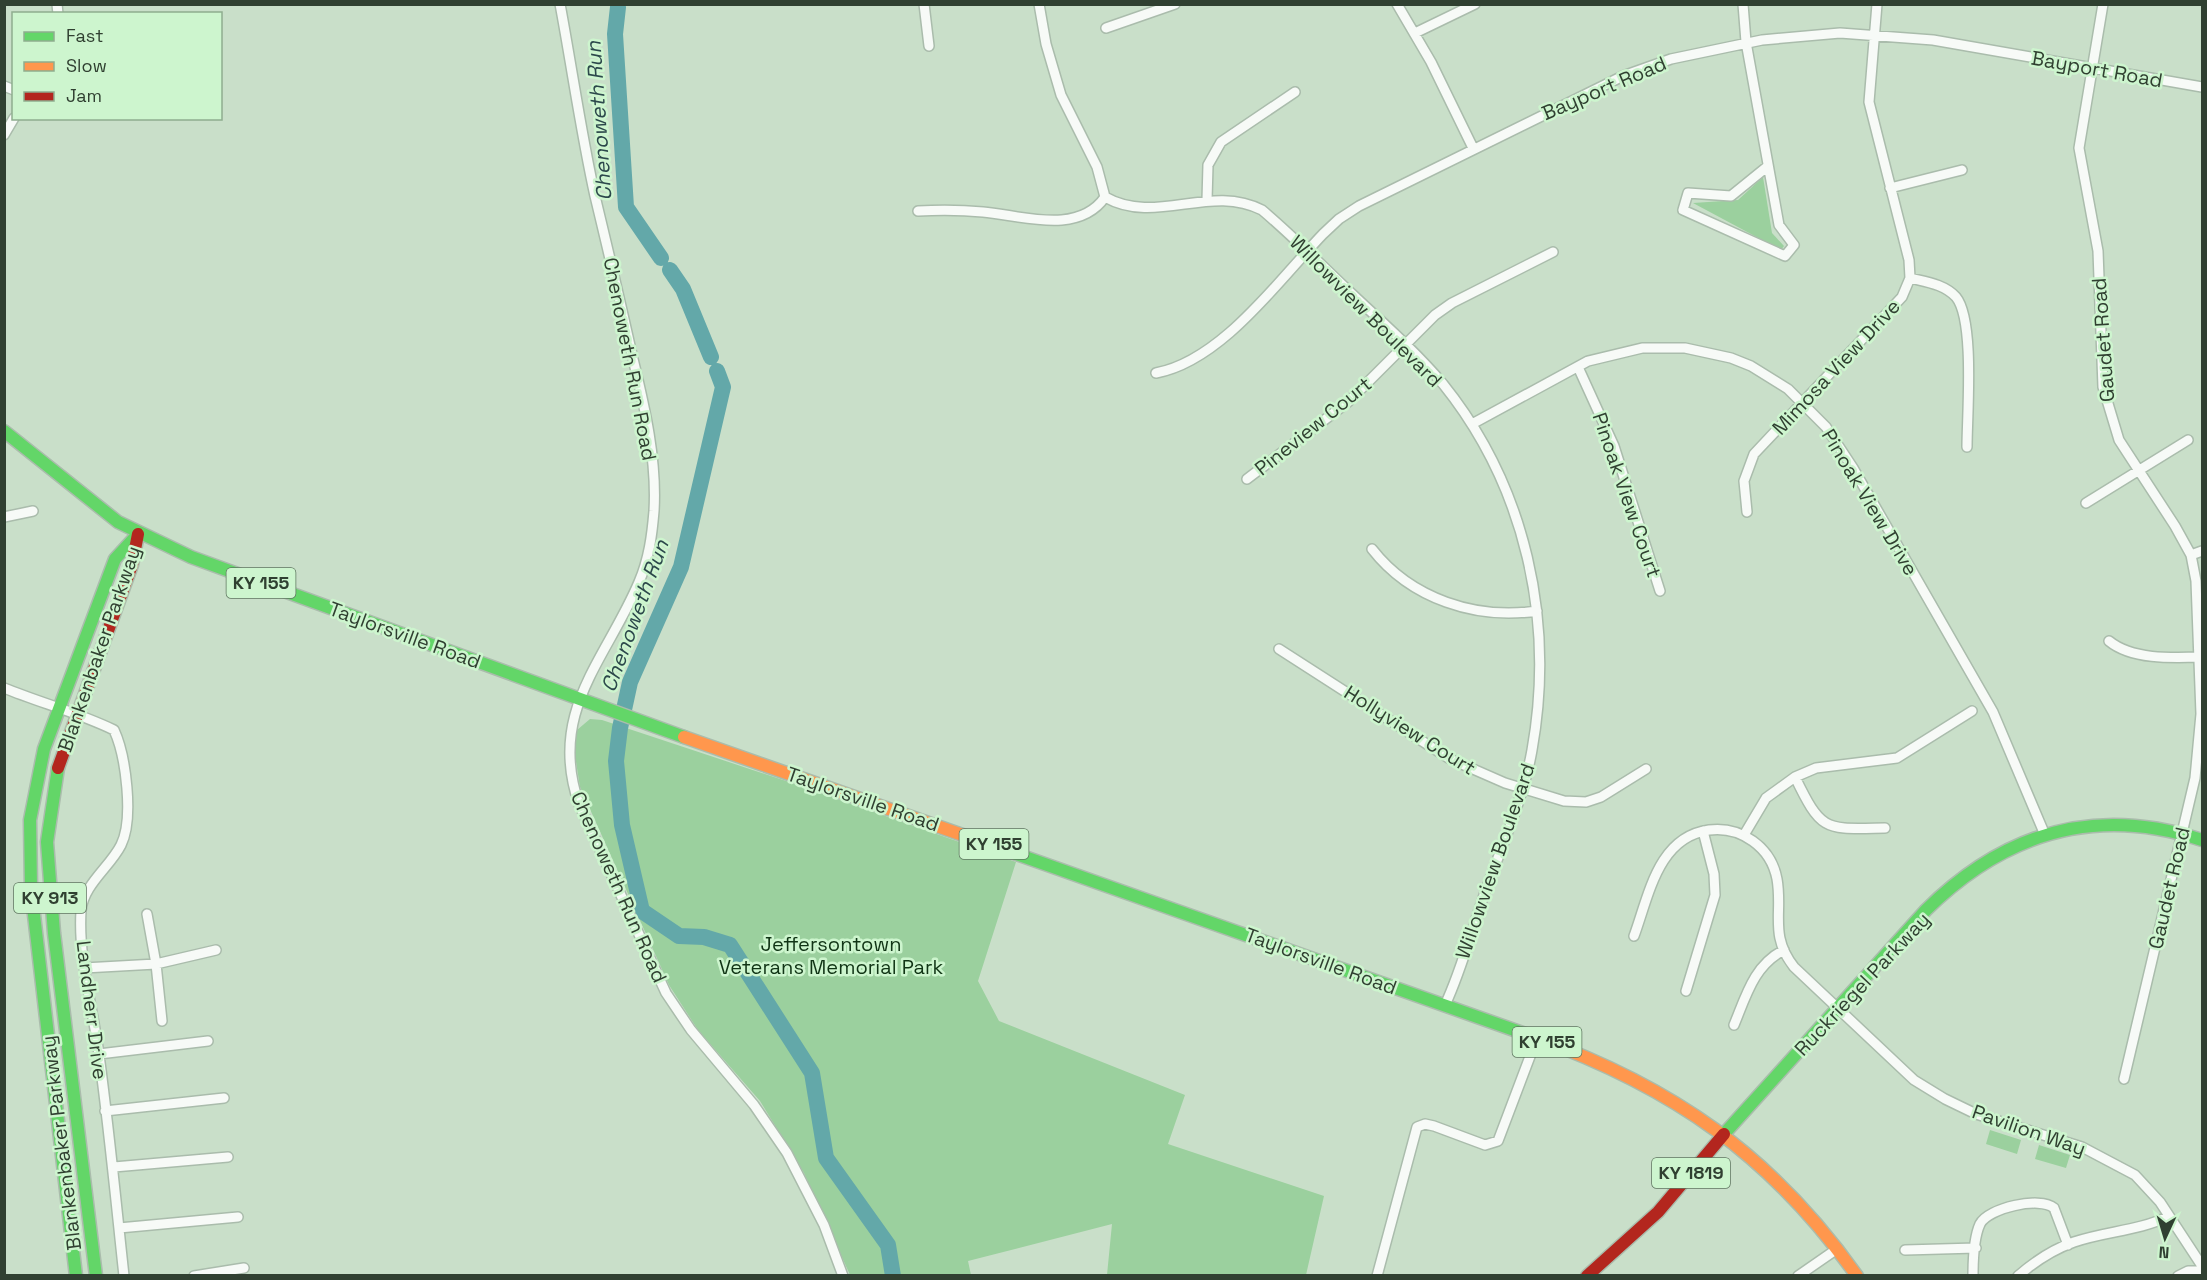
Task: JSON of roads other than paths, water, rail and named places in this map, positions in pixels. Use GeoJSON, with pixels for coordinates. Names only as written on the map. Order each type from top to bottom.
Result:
{"type":"FeatureCollection","features":[{"type":"Feature","properties":{"kind":"main road","name":"Taylorsville Road"},"geometry":{"type":"LineString","coordinates":[[4,431],[118,522],[138,534],[191,557],[636,720],[999,846],[1537,1038],[1608,1066],[1647,1086],[1724,1134],[1783,1186],[1857,1275]]}},
{"type":"Feature","properties":{"kind":"main road","name":"Blankenbaker Parkway"},"geometry":{"type":"LineString","coordinates":[[76,1275],[30,889],[28,845],[38,769],[115,560],[138,534]]}},
{"type":"Feature","properties":{"kind":"main road","name":"Blankenbaker Parkway"},"geometry":{"type":"LineString","coordinates":[[96,1275],[47,866],[47,842],[53,788],[62,750],[132,565],[138,534]]}},
{"type":"Feature","properties":{"kind":"main road","name":"Ruckriegel Parkway"},"geometry":{"type":"LineString","coordinates":[[1587,1275],[1658,1212],[1724,1134],[1953,885],[1994,856],[2062,829],[2113,824],[2182,832],[2202,840]]}},
{"type":"Feature","properties":{"kind":"street","name":"Chenoweth Run Road"},"geometry":{"type":"LineString","coordinates":[[560,4],[595,193],[641,393],[651,448],[654,483],[652,523],[646,565],[579,699],[571,732],[569,757],[576,794],[658,977],[684,1020],[743,1090],[787,1153],[824,1225],[843,1275]]}},
{"type":"Feature","properties":{"kind":"street"},"geometry":{"type":"LineString","coordinates":[[924,4],[929,46]]}},
{"type":"Feature","properties":{"kind":"street"},"geometry":{"type":"LineString","coordinates":[[918,211],[984,212],[1054,221],[1081,214],[1105,197],[1097,167],[1061,95],[1046,44],[1039,4]]}},
{"type":"Feature","properties":{"kind":"street"},"geometry":{"type":"LineString","coordinates":[[1106,28],[1175,4]]}},
{"type":"Feature","properties":{"kind":"street"},"geometry":{"type":"LineString","coordinates":[[1397,4],[1473,148]]}},
{"type":"Feature","properties":{"kind":"street"},"geometry":{"type":"LineString","coordinates":[[1414,33],[1475,4]]}},
{"type":"Feature","properties":{"kind":"street"},"geometry":{"type":"LineString","coordinates":[[1743,4],[1746,42],[1779,225],[1794,245],[1785,256],[1683,210],[1688,193],[1731,196],[1768,166]]}},
{"type":"Feature","properties":{"kind":"street","name":"Mimosa View Drive"},"geometry":{"type":"LineString","coordinates":[[1748,512],[1744,481],[1749,462],[1902,297],[1910,279],[1909,260],[1869,102],[1877,4]]}},
{"type":"Feature","properties":{"kind":"street","name":"Gaudet Road"},"geometry":{"type":"LineString","coordinates":[[2103,4],[2079,148],[2098,251],[2103,387],[2110,420],[2138,471],[2175,526],[2191,555],[2196,581],[2201,658],[2199,752],[2124,1079]]}},
{"type":"Feature","properties":{"kind":"street","name":"Bayport Road"},"geometry":{"type":"LineString","coordinates":[[1156,373],[1187,364],[1213,348],[1306,251],[1339,219],[1359,206],[1623,76],[1671,59],[1746,42],[1819,34],[1876,34],[1936,40],[2202,87]]}},
{"type":"Feature","properties":{"kind":"street"},"geometry":{"type":"LineString","coordinates":[[1207,200],[1208,165],[1221,142],[1295,92]]}},
{"type":"Feature","properties":{"kind":"street"},"geometry":{"type":"LineString","coordinates":[[4,135],[13,120]]}},
{"type":"Feature","properties":{"kind":"street"},"geometry":{"type":"LineString","coordinates":[[1890,188],[1962,170]]}},
{"type":"Feature","properties":{"kind":"street","name":"Willowview Boulevard"},"geometry":{"type":"LineString","coordinates":[[1105,197],[1125,206],[1152,210],[1207,200],[1239,201],[1252,205],[1271,218],[1404,344],[1442,384],[1472,424],[1502,480],[1530,567],[1537,611],[1541,671],[1538,712],[1522,788],[1444,1005]]}},
{"type":"Feature","properties":{"kind":"street","name":"Pineview Court"},"geometry":{"type":"LineString","coordinates":[[1247,479],[1348,402],[1435,315],[1452,303],[1553,252]]}},
{"type":"Feature","properties":{"kind":"street"},"geometry":{"type":"LineString","coordinates":[[1910,279],[1943,287],[1957,299],[1963,308],[1967,336],[1967,447]]}},
{"type":"Feature","properties":{"kind":"street","name":"Pinoak View Drive"},"geometry":{"type":"LineString","coordinates":[[1472,424],[1578,366],[1621,351],[1642,348],[1685,348],[1731,358],[1773,379],[1803,402],[1828,430],[1853,468],[1994,712],[2045,835]]}},
{"type":"Feature","properties":{"kind":"street","name":"Pinoak View Court"},"geometry":{"type":"LineString","coordinates":[[1578,366],[1614,446],[1660,591]]}},
{"type":"Feature","properties":{"kind":"street"},"geometry":{"type":"LineString","coordinates":[[2086,503],[2188,440]]}},
{"type":"Feature","properties":{"kind":"street"},"geometry":{"type":"LineString","coordinates":[[4,517],[33,511]]}},
{"type":"Feature","properties":{"kind":"street"},"geometry":{"type":"LineString","coordinates":[[1372,549],[1390,570],[1435,598],[1460,608],[1498,615],[1537,611]]}},
{"type":"Feature","properties":{"kind":"street"},"geometry":{"type":"LineString","coordinates":[[2191,555],[2202,551]]}},
{"type":"Feature","properties":{"kind":"street"},"geometry":{"type":"LineString","coordinates":[[2109,641],[2119,649],[2132,653],[2201,658]]}},
{"type":"Feature","properties":{"kind":"street","name":"Hollyview Court"},"geometry":{"type":"LineString","coordinates":[[1279,650],[1450,759],[1480,774],[1522,788],[1564,801],[1586,802],[1601,796],[1646,769]]}},
{"type":"Feature","properties":{"kind":"street","name":"Landherr Drive"},"geometry":{"type":"LineString","coordinates":[[4,688],[114,730],[122,754],[128,810],[121,846],[96,879],[81,909],[84,968],[99,1054],[114,1167],[124,1275]]}},
{"type":"Feature","properties":{"kind":"street"},"geometry":{"type":"LineString","coordinates":[[1744,835],[1766,798],[1795,777],[1816,768],[1897,758],[1972,711]]}},
{"type":"Feature","properties":{"kind":"street"},"geometry":{"type":"LineString","coordinates":[[1795,777],[1813,812],[1824,825],[1838,829],[1885,828]]}},
{"type":"Feature","properties":{"kind":"street"},"geometry":{"type":"LineString","coordinates":[[1686,991],[1715,896],[1714,874],[1703,831]]}},
{"type":"Feature","properties":{"kind":"street"},"geometry":{"type":"LineString","coordinates":[[1634,936],[1655,877],[1668,851],[1689,836],[1703,831],[1729,831],[1744,835],[1765,852],[1776,878],[1776,922],[1784,950],[1765,962],[1757,971],[1734,1025]]}},
{"type":"Feature","properties":{"kind":"street"},"geometry":{"type":"LineString","coordinates":[[147,914],[156,964],[162,1021]]}},
{"type":"Feature","properties":{"kind":"street"},"geometry":{"type":"LineString","coordinates":[[84,968],[156,964],[216,950]]}},
{"type":"Feature","properties":{"kind":"street","name":"Pavilion Way"},"geometry":{"type":"LineString","coordinates":[[1784,950],[1794,967],[1914,1080],[1976,1114],[2082,1147],[2122,1167],[2146,1185],[2202,1266]]}},
{"type":"Feature","properties":{"kind":"street"},"geometry":{"type":"LineString","coordinates":[[1377,1275],[1417,1127],[1425,1124],[1434,1126],[1485,1144],[1498,1141],[1537,1038]]}},
{"type":"Feature","properties":{"kind":"street"},"geometry":{"type":"LineString","coordinates":[[99,1054],[208,1041]]}},
{"type":"Feature","properties":{"kind":"street"},"geometry":{"type":"LineString","coordinates":[[105,1111],[224,1098]]}},
{"type":"Feature","properties":{"kind":"street"},"geometry":{"type":"LineString","coordinates":[[114,1167],[228,1156]]}},
{"type":"Feature","properties":{"kind":"street"},"geometry":{"type":"LineString","coordinates":[[1973,1275],[1980,1225],[1984,1218],[2026,1203],[2042,1202],[2054,1208],[2068,1245]]}},
{"type":"Feature","properties":{"kind":"street"},"geometry":{"type":"LineString","coordinates":[[2018,1275],[2068,1245],[2144,1227],[2169,1216]]}},
{"type":"Feature","properties":{"kind":"street"},"geometry":{"type":"LineString","coordinates":[[119,1228],[238,1217]]}},
{"type":"Feature","properties":{"kind":"street"},"geometry":{"type":"LineString","coordinates":[[1905,1250],[1976,1248]]}},
{"type":"Feature","properties":{"kind":"street"},"geometry":{"type":"LineString","coordinates":[[1798,1275],[1837,1249]]}},
{"type":"Feature","properties":{"kind":"street"},"geometry":{"type":"LineString","coordinates":[[194,1275],[244,1268]]}},
{"type":"Feature","properties":{"kind":"street"},"geometry":{"type":"LineString","coordinates":[[2178,1275],[2188,1271],[2202,1271]]}},
{"type":"Feature","properties":{"kind":"waterway","name":"Chenoweth Run"},"geometry":{"type":"LineString","coordinates":[[618,7],[615,34],[626,207],[661,258]]}},
{"type":"Feature","properties":{"kind":"waterway","name":"Chenoweth Run"},"geometry":{"type":"LineString","coordinates":[[670,270],[683,289],[711,357]]}},
{"type":"Feature","properties":{"kind":"waterway","name":"Chenoweth Run"},"geometry":{"type":"LineString","coordinates":[[717,371],[723,387],[681,567],[630,682],[620,728],[616,761],[622,825],[642,911],[679,936],[704,937],[730,945],[812,1073],[826,1158],[888,1245],[893,1276]]}},
{"type":"Feature","properties":{"kind":"park label","name":"Jeffersontown Veterans Memorial Park"},"geometry":{"type":"Point","coordinates":[831,956]}}]}
